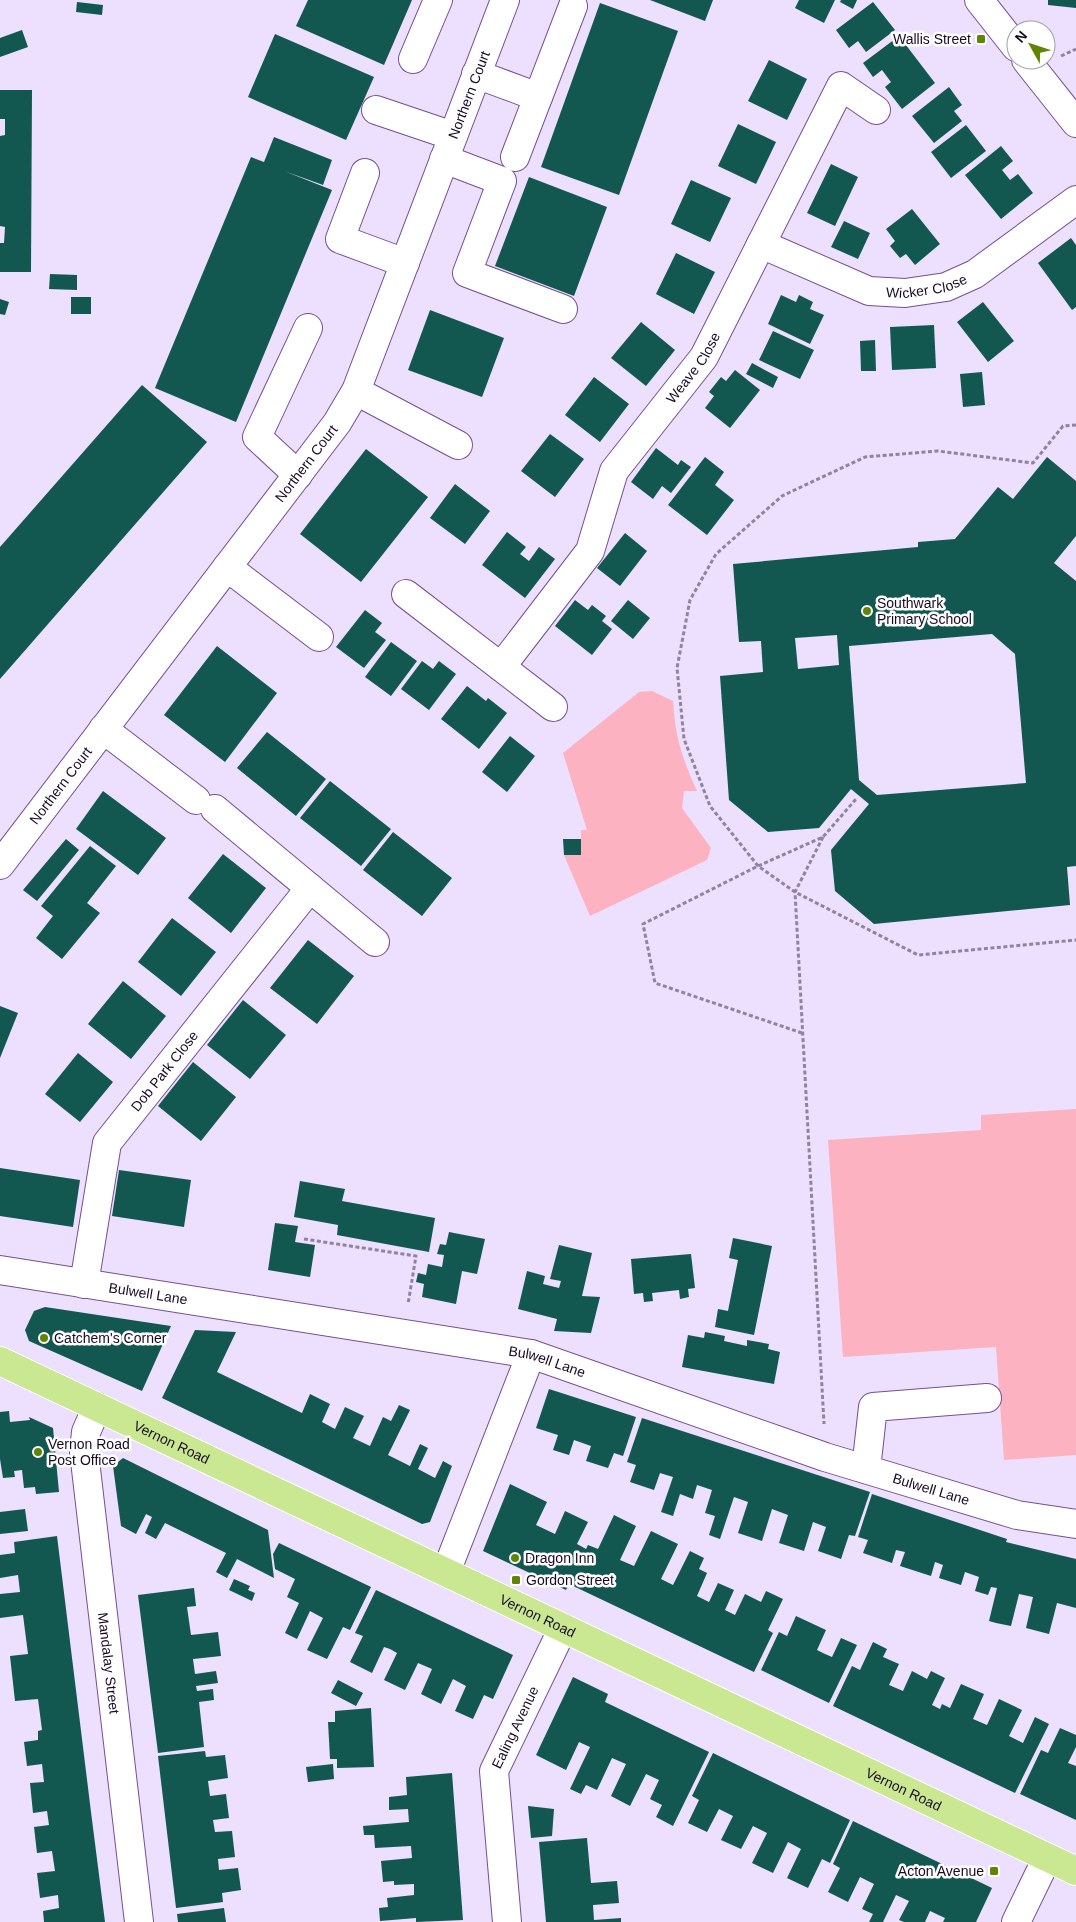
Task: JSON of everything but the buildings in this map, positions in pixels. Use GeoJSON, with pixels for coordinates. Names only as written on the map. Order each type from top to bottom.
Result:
{"type":"FeatureCollection","features":[{"type":"Feature","properties":{"kind":"main road","name":"Vernon Road"},"geometry":{"type":"LineString","coordinates":[[0,1361],[1076,1872]]}},
{"type":"Feature","properties":{"kind":"street"},"geometry":{"type":"LineString","coordinates":[[413,59],[438,0]]}},
{"type":"Feature","properties":{"kind":"street","name":"Northern Court"},"geometry":{"type":"LineString","coordinates":[[1,861],[298,475],[337,423],[356,391],[504,0]]}},
{"type":"Feature","properties":{"kind":"street"},"geometry":{"type":"LineString","coordinates":[[979,0],[1006,34]]}},
{"type":"Feature","properties":{"kind":"street"},"geometry":{"type":"LineString","coordinates":[[516,157],[573,6]]}},
{"type":"Feature","properties":{"kind":"street"},"geometry":{"type":"LineString","coordinates":[[1034,70],[1076,123]]}},
{"type":"Feature","properties":{"kind":"street"},"geometry":{"type":"LineString","coordinates":[[476,74],[538,97]]}},
{"type":"Feature","properties":{"kind":"street","name":"Weave Close"},"geometry":{"type":"LineString","coordinates":[[501,667],[590,551],[614,471],[704,357],[841,86],[876,110]]}},
{"type":"Feature","properties":{"kind":"street"},"geometry":{"type":"LineString","coordinates":[[376,110],[449,147],[502,182],[467,273],[563,309]]}},
{"type":"Feature","properties":{"kind":"street"},"geometry":{"type":"LineString","coordinates":[[365,173],[340,239],[405,263]]}},
{"type":"Feature","properties":{"kind":"street","name":"Wicker Close"},"geometry":{"type":"LineString","coordinates":[[761,244],[869,291],[905,293],[946,287],[975,274],[1076,200]]}},
{"type":"Feature","properties":{"kind":"street"},"geometry":{"type":"LineString","coordinates":[[298,475],[257,437],[308,328]]}},
{"type":"Feature","properties":{"kind":"street"},"geometry":{"type":"LineString","coordinates":[[356,391],[458,444]]}},
{"type":"Feature","properties":{"kind":"street"},"geometry":{"type":"LineString","coordinates":[[227,567],[319,637]]}},
{"type":"Feature","properties":{"kind":"street"},"geometry":{"type":"LineString","coordinates":[[406,594],[553,707]]}},
{"type":"Feature","properties":{"kind":"street"},"geometry":{"type":"LineString","coordinates":[[103,729],[205,805],[376,942]]}},
{"type":"Feature","properties":{"kind":"street","name":"Dob Park Close"},"geometry":{"type":"LineString","coordinates":[[84,1284],[107,1143],[310,888]]}},
{"type":"Feature","properties":{"kind":"street","name":"Bulwell Lane"},"geometry":{"type":"LineString","coordinates":[[0,1270],[531,1354],[866,1470],[1017,1515],[1076,1524]]}},
{"type":"Feature","properties":{"kind":"street"},"geometry":{"type":"LineString","coordinates":[[446,1572],[531,1354]]}},
{"type":"Feature","properties":{"kind":"street"},"geometry":{"type":"LineString","coordinates":[[866,1470],[873,1407],[987,1398]]}},
{"type":"Feature","properties":{"kind":"street","name":"Mandalay Street"},"geometry":{"type":"LineString","coordinates":[[97,1407],[86,1432],[84,1452],[140,1922]]}},
{"type":"Feature","properties":{"kind":"street","name":"Ealing Avenue"},"geometry":{"type":"LineString","coordinates":[[506,1922],[494,1771],[563,1628]]}},
{"type":"Feature","properties":{"kind":"street"},"geometry":{"type":"LineString","coordinates":[[1016,1922],[1047,1858]]}},
{"type":"Feature","properties":{"kind":"path"},"geometry":{"type":"LineString","coordinates":[[1076,425],[1063,426],[1033,463],[938,451],[865,457],[782,496],[716,554],[690,600],[677,668],[684,739],[710,806],[758,866],[795,892],[918,956],[1076,940]]}},
{"type":"Feature","properties":{"kind":"path"},"geometry":{"type":"LineString","coordinates":[[825,1457],[795,892],[823,837],[856,799]]}},
{"type":"Feature","properties":{"kind":"path"},"geometry":{"type":"LineString","coordinates":[[802,1033],[655,983],[644,924],[758,866],[823,837]]}},
{"type":"Feature","properties":{"kind":"path"},"geometry":{"type":"LineString","coordinates":[[304,1239],[416,1256],[404,1334]]}},
{"type":"Feature","properties":{"kind":"shaded area"},"geometry":{"type":"Polygon","coordinates":[[[652,691],[673,701],[675,726],[680,747],[697,791],[684,791],[682,808],[711,848],[707,860],[590,916],[564,855],[581,855],[581,830],[587,830],[563,753],[639,692],[652,691]]]}},
{"type":"Feature","properties":{"kind":"shaded area"},"geometry":{"type":"Polygon","coordinates":[[[1076,1109],[1076,1455],[1004,1460],[996,1347],[843,1357],[828,1140],[981,1130],[981,1115],[1076,1109]]]}},
{"type":"Feature","properties":{"kind":"place","name":"Wallis Street"},"geometry":{"type":"Point","coordinates":[981,39]}},
{"type":"Feature","properties":{"kind":"place","name":"Southwark Primary School"},"geometry":{"type":"Point","coordinates":[867,611]}},
{"type":"Feature","properties":{"kind":"place","name":"Catchem's Corner"},"geometry":{"type":"Point","coordinates":[44,1338]}},
{"type":"Feature","properties":{"kind":"place","name":"Vernon Road Post Office"},"geometry":{"type":"Point","coordinates":[38,1452]}},
{"type":"Feature","properties":{"kind":"place","name":"Dragon Inn"},"geometry":{"type":"Point","coordinates":[515,1558]}},
{"type":"Feature","properties":{"kind":"place","name":"Gordon Street"},"geometry":{"type":"Point","coordinates":[516,1580]}},
{"type":"Feature","properties":{"kind":"place","name":"Acton Avenue"},"geometry":{"type":"Point","coordinates":[994,1871]}}]}
